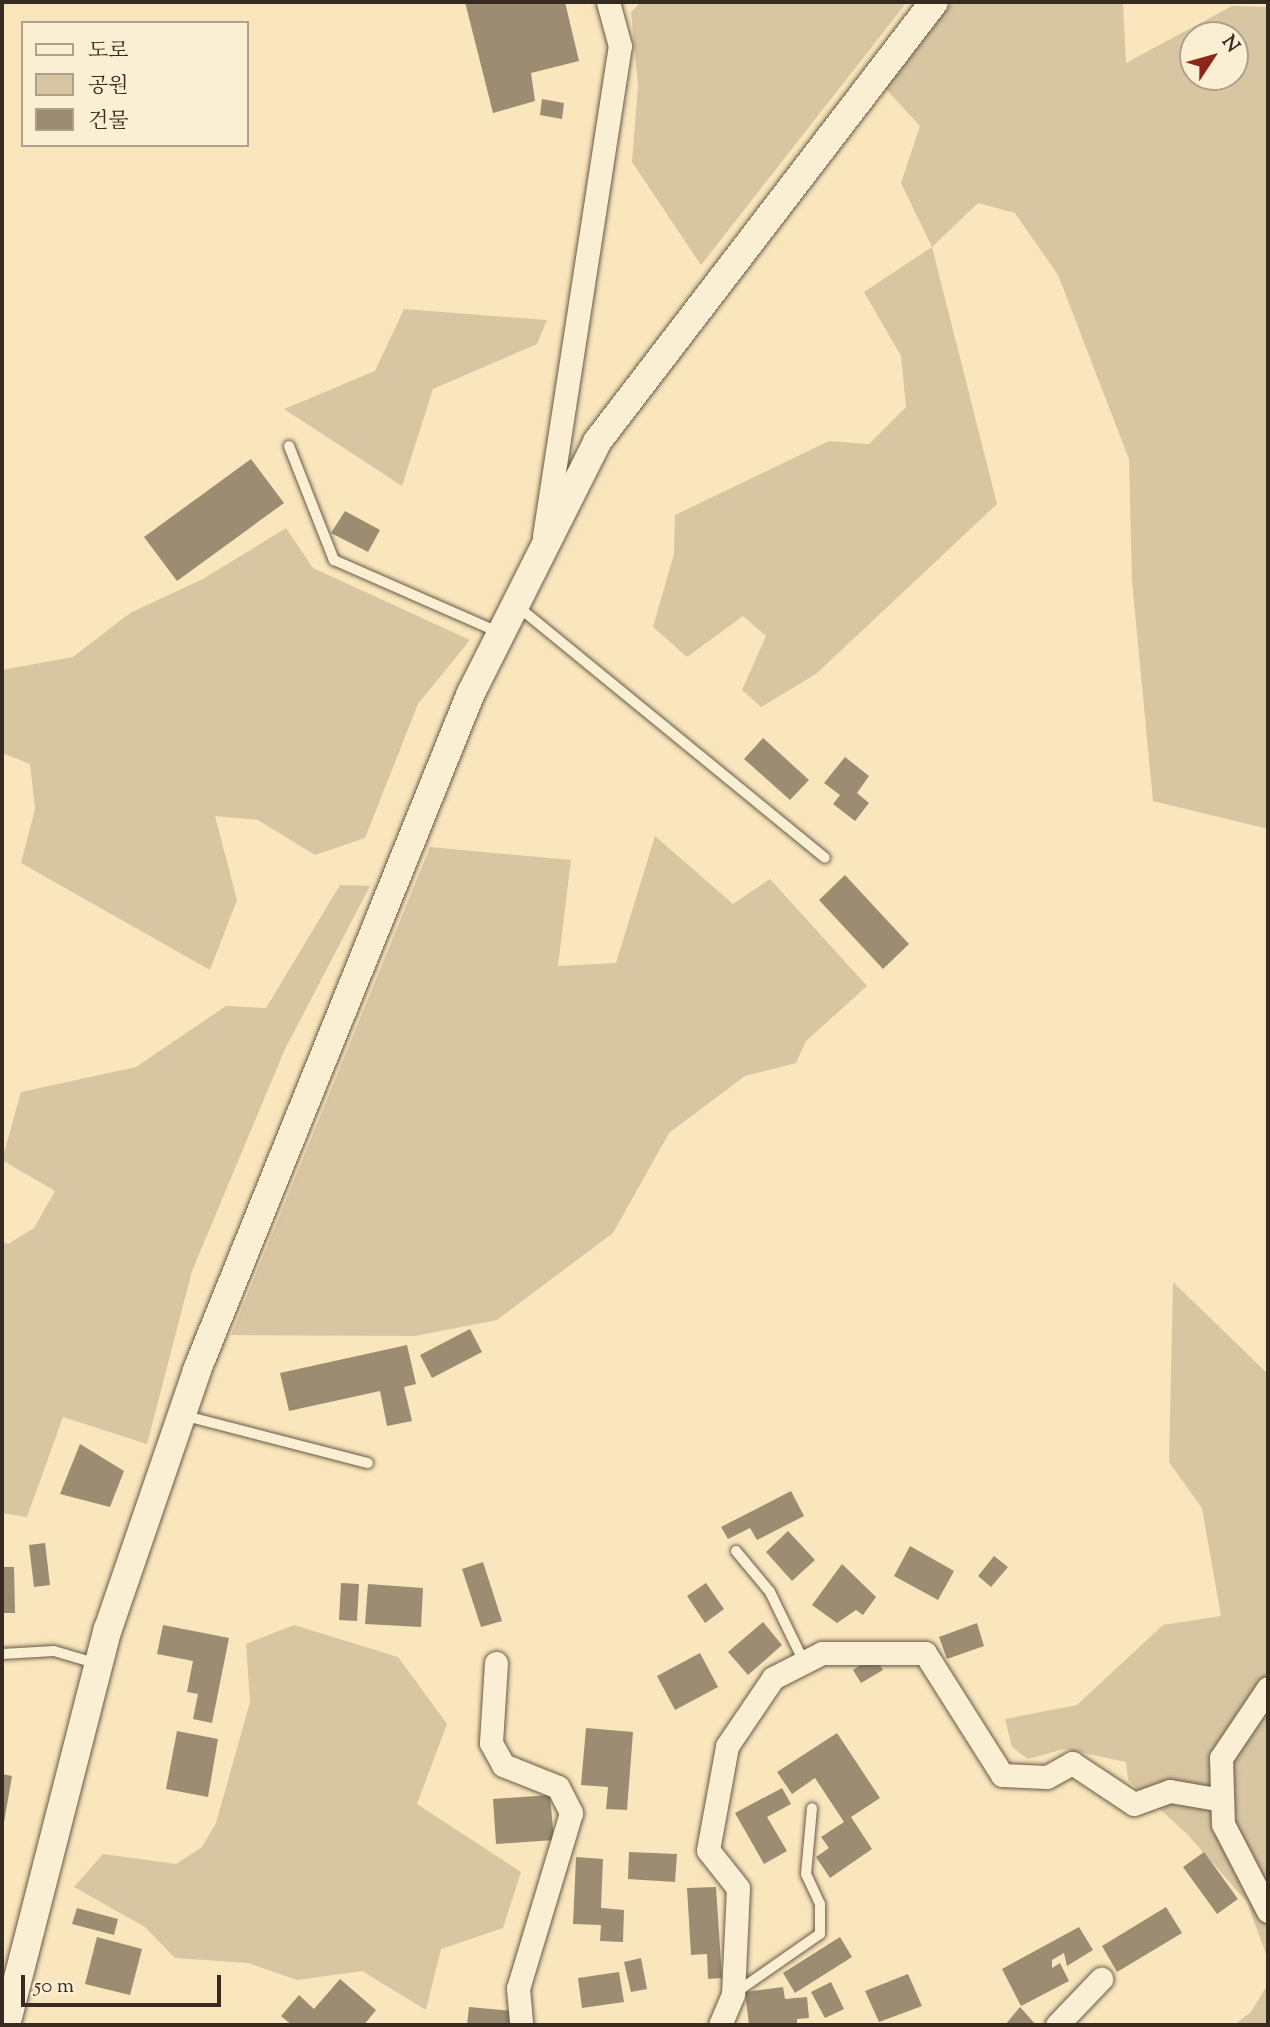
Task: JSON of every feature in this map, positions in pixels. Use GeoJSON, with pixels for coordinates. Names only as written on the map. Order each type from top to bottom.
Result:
{"type":"FeatureCollection","features":[{"type":"Feature","properties":{"kind":"street"},"geometry":{"type":"LineString","coordinates":[[543,542],[620,46],[608,2]]}},
{"type":"Feature","properties":{"kind":"street"},"geometry":{"type":"LineString","coordinates":[[6,2025],[98,1664],[182,1415],[409,839],[499,634],[543,542],[597,442],[934,2]]}},
{"type":"Feature","properties":{"kind":"street"},"geometry":{"type":"LineString","coordinates":[[720,2025],[733,1994],[738,1888],[708,1850],[727,1746],[773,1678],[822,1653],[874,1649],[925,1653],[1002,1775],[1047,1777],[1072,1763],[1134,1804],[1170,1791],[1222,1800]]}},
{"type":"Feature","properties":{"kind":"street"},"geometry":{"type":"LineString","coordinates":[[496,1663],[492,1744],[502,1765],[558,1787],[570,1813],[518,1989],[521,2025]]}},
{"type":"Feature","properties":{"kind":"street"},"geometry":{"type":"LineString","coordinates":[[1268,1688],[1221,1758],[1223,1824],[1268,1911]]}},
{"type":"Feature","properties":{"kind":"street"},"geometry":{"type":"LineString","coordinates":[[1057,2025],[1101,1979]]}},
{"type":"Feature","properties":{"kind":"lane"},"geometry":{"type":"LineString","coordinates":[[289,446],[334,560],[499,634]]}},
{"type":"Feature","properties":{"kind":"lane"},"geometry":{"type":"LineString","coordinates":[[514,603],[825,858]]}},
{"type":"Feature","properties":{"kind":"lane"},"geometry":{"type":"LineString","coordinates":[[182,1415],[368,1463]]}},
{"type":"Feature","properties":{"kind":"lane"},"geometry":{"type":"LineString","coordinates":[[736,1550],[770,1591],[804,1662]]}},
{"type":"Feature","properties":{"kind":"lane"},"geometry":{"type":"LineString","coordinates":[[2,1654],[54,1651],[98,1664]]}},
{"type":"Feature","properties":{"kind":"lane"},"geometry":{"type":"LineString","coordinates":[[733,1994],[820,1934],[820,1904],[806,1874],[812,1808]]}},
{"type":"Feature","properties":{"kind":"green space"},"geometry":{"type":"Polygon","coordinates":[[[641,2],[907,2],[701,265],[632,162],[638,86],[631,12],[641,2]]]}},
{"type":"Feature","properties":{"kind":"green space"},"geometry":{"type":"Polygon","coordinates":[[[953,2],[1123,2],[1126,63],[1179,34],[1179,91],[1249,91],[1249,21],[1204,21],[1232,6],[1268,7],[1268,829],[1153,801],[1132,581],[1129,459],[1058,275],[1015,213],[978,203],[932,247],[901,183],[920,126],[884,87],[953,2]]]}},
{"type":"Feature","properties":{"kind":"green space"},"geometry":{"type":"Polygon","coordinates":[[[932,247],[997,504],[816,674],[761,707],[742,690],[766,636],[743,616],[687,657],[653,627],[674,554],[675,515],[829,441],[869,444],[906,407],[901,356],[864,292],[932,247]]]}},
{"type":"Feature","properties":{"kind":"green space"},"geometry":{"type":"Polygon","coordinates":[[[404,309],[547,320],[537,344],[433,389],[402,486],[284,409],[375,371],[404,309]]]}},
{"type":"Feature","properties":{"kind":"green space"},"geometry":{"type":"Polygon","coordinates":[[[286,528],[313,568],[470,640],[418,704],[365,838],[315,855],[258,820],[215,816],[237,900],[210,970],[21,863],[35,809],[30,764],[2,753],[2,670],[73,657],[130,613],[203,579],[286,528]]]}},
{"type":"Feature","properties":{"kind":"green space"},"geometry":{"type":"Polygon","coordinates":[[[655,836],[733,904],[770,879],[867,986],[806,1041],[796,1063],[745,1076],[669,1133],[613,1233],[497,1320],[415,1336],[231,1335],[430,847],[571,860],[558,966],[616,963],[655,836]]]}},
{"type":"Feature","properties":{"kind":"green space"},"geometry":{"type":"Polygon","coordinates":[[[340,885],[370,886],[285,1049],[192,1271],[147,1444],[63,1417],[27,1517],[2,1513],[2,1241],[8,1244],[34,1228],[55,1191],[2,1160],[21,1092],[136,1067],[226,1006],[266,1008],[340,885]]]}},
{"type":"Feature","properties":{"kind":"green space"},"geometry":{"type":"Polygon","coordinates":[[[1173,1282],[1268,1374],[1268,1960],[1247,1902],[1188,1835],[1128,1780],[1126,1762],[1064,1749],[1028,1759],[1012,1747],[1005,1719],[1077,1705],[1163,1625],[1221,1616],[1202,1508],[1169,1462],[1173,1282]]]}},
{"type":"Feature","properties":{"kind":"green space"},"geometry":{"type":"Polygon","coordinates":[[[294,1625],[398,1657],[447,1724],[417,1804],[521,1872],[503,1928],[441,1949],[426,2010],[362,1971],[297,1980],[248,1963],[175,1958],[145,1927],[74,1887],[103,1854],[176,1864],[202,1847],[216,1823],[250,1702],[246,1644],[294,1625]]]}},
{"type":"Feature","properties":{"kind":"green space"},"geometry":{"type":"Polygon","coordinates":[[[1268,1984],[1268,2025],[1234,2025],[1251,2012],[1268,1984]]]}},
{"type":"Feature","properties":{"kind":"building"},"geometry":{"type":"Polygon","coordinates":[[[465,2],[565,2],[579,61],[531,73],[535,101],[493,113],[465,2]]]}},
{"type":"Feature","properties":{"kind":"building"},"geometry":{"type":"Polygon","coordinates":[[[542,99],[564,103],[562,119],[540,115],[542,99]]]}},
{"type":"Feature","properties":{"kind":"building"},"geometry":{"type":"Polygon","coordinates":[[[251,459],[284,503],[177,581],[144,537],[251,459]]]}},
{"type":"Feature","properties":{"kind":"building"},"geometry":{"type":"Polygon","coordinates":[[[345,511],[380,530],[368,552],[331,533],[345,511]]]}},
{"type":"Feature","properties":{"kind":"building"},"geometry":{"type":"Polygon","coordinates":[[[763,738],[809,780],[790,800],[744,759],[763,738]]]}},
{"type":"Feature","properties":{"kind":"building"},"geometry":{"type":"Polygon","coordinates":[[[845,757],[869,776],[857,793],[869,803],[855,821],[833,804],[840,795],[824,783],[845,757]]]}},
{"type":"Feature","properties":{"kind":"building"},"geometry":{"type":"Polygon","coordinates":[[[845,875],[909,944],[883,969],[819,900],[845,875]]]}},
{"type":"Feature","properties":{"kind":"building"},"geometry":{"type":"Polygon","coordinates":[[[470,1329],[482,1352],[432,1378],[420,1355],[470,1329]]]}},
{"type":"Feature","properties":{"kind":"building"},"geometry":{"type":"Polygon","coordinates":[[[407,1345],[416,1384],[404,1387],[412,1421],[387,1426],[380,1391],[289,1411],[280,1373],[407,1345]]]}},
{"type":"Feature","properties":{"kind":"building"},"geometry":{"type":"Polygon","coordinates":[[[80,1444],[124,1471],[110,1507],[60,1494],[80,1444]]]}},
{"type":"Feature","properties":{"kind":"building"},"geometry":{"type":"Polygon","coordinates":[[[791,1491],[804,1516],[757,1540],[750,1528],[728,1539],[721,1527],[791,1491]]]}},
{"type":"Feature","properties":{"kind":"building"},"geometry":{"type":"Polygon","coordinates":[[[788,1531],[815,1560],[792,1581],[766,1552],[788,1531]]]}},
{"type":"Feature","properties":{"kind":"building"},"geometry":{"type":"Polygon","coordinates":[[[45,1543],[50,1585],[34,1587],[29,1545],[45,1543]]]}},
{"type":"Feature","properties":{"kind":"building"},"geometry":{"type":"Polygon","coordinates":[[[910,1546],[954,1571],[938,1600],[894,1576],[910,1546]]]}},
{"type":"Feature","properties":{"kind":"building"},"geometry":{"type":"Polygon","coordinates":[[[994,1556],[1008,1567],[991,1587],[978,1576],[994,1556]]]}},
{"type":"Feature","properties":{"kind":"building"},"geometry":{"type":"Polygon","coordinates":[[[483,1562],[502,1621],[481,1627],[462,1569],[483,1562]]]}},
{"type":"Feature","properties":{"kind":"building"},"geometry":{"type":"Polygon","coordinates":[[[842,1564],[876,1597],[863,1615],[856,1610],[837,1623],[812,1605],[842,1564]]]}},
{"type":"Feature","properties":{"kind":"building"},"geometry":{"type":"Polygon","coordinates":[[[2,1567],[14,1567],[15,1613],[2,1613],[2,1567]]]}},
{"type":"Feature","properties":{"kind":"building"},"geometry":{"type":"Polygon","coordinates":[[[341,1583],[359,1584],[357,1621],[339,1620],[341,1583]]]}},
{"type":"Feature","properties":{"kind":"building"},"geometry":{"type":"Polygon","coordinates":[[[706,1583],[724,1609],[705,1623],[687,1596],[706,1583]]]}},
{"type":"Feature","properties":{"kind":"building"},"geometry":{"type":"Polygon","coordinates":[[[368,1584],[423,1588],[421,1627],[365,1624],[368,1584]]]}},
{"type":"Feature","properties":{"kind":"building"},"geometry":{"type":"Polygon","coordinates":[[[763,1622],[782,1645],[748,1675],[728,1652],[763,1622]]]}},
{"type":"Feature","properties":{"kind":"building"},"geometry":{"type":"Polygon","coordinates":[[[977,1623],[984,1646],[947,1659],[939,1637],[977,1623]]]}},
{"type":"Feature","properties":{"kind":"building"},"geometry":{"type":"Polygon","coordinates":[[[163,1625],[229,1638],[212,1723],[193,1719],[198,1694],[187,1692],[193,1661],[157,1654],[163,1625]]]}},
{"type":"Feature","properties":{"kind":"building"},"geometry":{"type":"Polygon","coordinates":[[[700,1653],[718,1687],[675,1710],[657,1676],[700,1653]]]}},
{"type":"Feature","properties":{"kind":"building"},"geometry":{"type":"Polygon","coordinates":[[[874,1656],[883,1670],[861,1683],[853,1670],[874,1656]]]}},
{"type":"Feature","properties":{"kind":"building"},"geometry":{"type":"Polygon","coordinates":[[[586,1728],[633,1732],[627,1810],[606,1809],[608,1787],[581,1785],[586,1728]]]}},
{"type":"Feature","properties":{"kind":"building"},"geometry":{"type":"Polygon","coordinates":[[[177,1731],[218,1739],[208,1797],[166,1789],[177,1731]]]}},
{"type":"Feature","properties":{"kind":"building"},"geometry":{"type":"Polygon","coordinates":[[[837,1733],[880,1798],[851,1817],[872,1849],[830,1878],[816,1857],[829,1848],[821,1837],[844,1822],[815,1778],[792,1794],[777,1772],[837,1733]]]}},
{"type":"Feature","properties":{"kind":"building"},"geometry":{"type":"Polygon","coordinates":[[[2,1774],[12,1776],[3,1828],[2,1828],[2,1774]]]}},
{"type":"Feature","properties":{"kind":"building"},"geometry":{"type":"Polygon","coordinates":[[[782,1788],[791,1804],[767,1817],[787,1851],[764,1864],[735,1813],[782,1788]]]}},
{"type":"Feature","properties":{"kind":"building"},"geometry":{"type":"Polygon","coordinates":[[[550,1795],[554,1840],[496,1844],[493,1799],[550,1795]]]}},
{"type":"Feature","properties":{"kind":"building"},"geometry":{"type":"Polygon","coordinates":[[[629,1852],[677,1854],[675,1882],[628,1879],[629,1852]]]}},
{"type":"Feature","properties":{"kind":"building"},"geometry":{"type":"Polygon","coordinates":[[[1204,1852],[1238,1899],[1217,1914],[1183,1867],[1204,1852]]]}},
{"type":"Feature","properties":{"kind":"building"},"geometry":{"type":"Polygon","coordinates":[[[576,1857],[603,1859],[601,1908],[624,1910],[623,1942],[600,1941],[601,1925],[573,1924],[576,1857]]]}},
{"type":"Feature","properties":{"kind":"building"},"geometry":{"type":"Polygon","coordinates":[[[716,1887],[722,1978],[708,1979],[707,1954],[691,1955],[687,1888],[716,1887]]]}},
{"type":"Feature","properties":{"kind":"building"},"geometry":{"type":"Polygon","coordinates":[[[1166,1907],[1182,1933],[1117,1972],[1102,1946],[1166,1907]]]}},
{"type":"Feature","properties":{"kind":"building"},"geometry":{"type":"Polygon","coordinates":[[[77,1908],[118,1919],[114,1935],[72,1924],[77,1908]]]}},
{"type":"Feature","properties":{"kind":"building"},"geometry":{"type":"Polygon","coordinates":[[[1079,1927],[1093,1950],[1067,1966],[1064,1953],[1052,1960],[1052,1968],[1060,1963],[1069,1981],[1021,2006],[1002,1969],[1079,1927]]]}},
{"type":"Feature","properties":{"kind":"building"},"geometry":{"type":"Polygon","coordinates":[[[97,1937],[142,1949],[130,1995],[85,1984],[97,1937]]]}},
{"type":"Feature","properties":{"kind":"building"},"geometry":{"type":"Polygon","coordinates":[[[840,1937],[852,1957],[795,1993],[783,1973],[840,1937]]]}},
{"type":"Feature","properties":{"kind":"building"},"geometry":{"type":"Polygon","coordinates":[[[641,1958],[647,1989],[631,1992],[624,1962],[641,1958]]]}},
{"type":"Feature","properties":{"kind":"building"},"geometry":{"type":"Polygon","coordinates":[[[619,1972],[624,2002],[582,2008],[578,1978],[619,1972]]]}},
{"type":"Feature","properties":{"kind":"building"},"geometry":{"type":"Polygon","coordinates":[[[908,1974],[922,2006],[879,2022],[865,1991],[908,1974]]]}},
{"type":"Feature","properties":{"kind":"building"},"geometry":{"type":"Polygon","coordinates":[[[340,1979],[376,2010],[364,2025],[292,2025],[281,2016],[299,1995],[314,2009],[340,1979]]]}},
{"type":"Feature","properties":{"kind":"building"},"geometry":{"type":"Polygon","coordinates":[[[831,1982],[844,2009],[825,2018],[811,1992],[831,1982]]]}},
{"type":"Feature","properties":{"kind":"building"},"geometry":{"type":"Polygon","coordinates":[[[783,1987],[785,1999],[807,1997],[809,2018],[797,2019],[797,2025],[749,2025],[745,1992],[783,1987]]]}},
{"type":"Feature","properties":{"kind":"building"},"geometry":{"type":"Polygon","coordinates":[[[469,2007],[512,2011],[511,2025],[467,2025],[469,2007]]]}},
{"type":"Feature","properties":{"kind":"building"},"geometry":{"type":"Polygon","coordinates":[[[1020,2007],[1036,2025],[1005,2025],[1020,2007]]]}}]}
